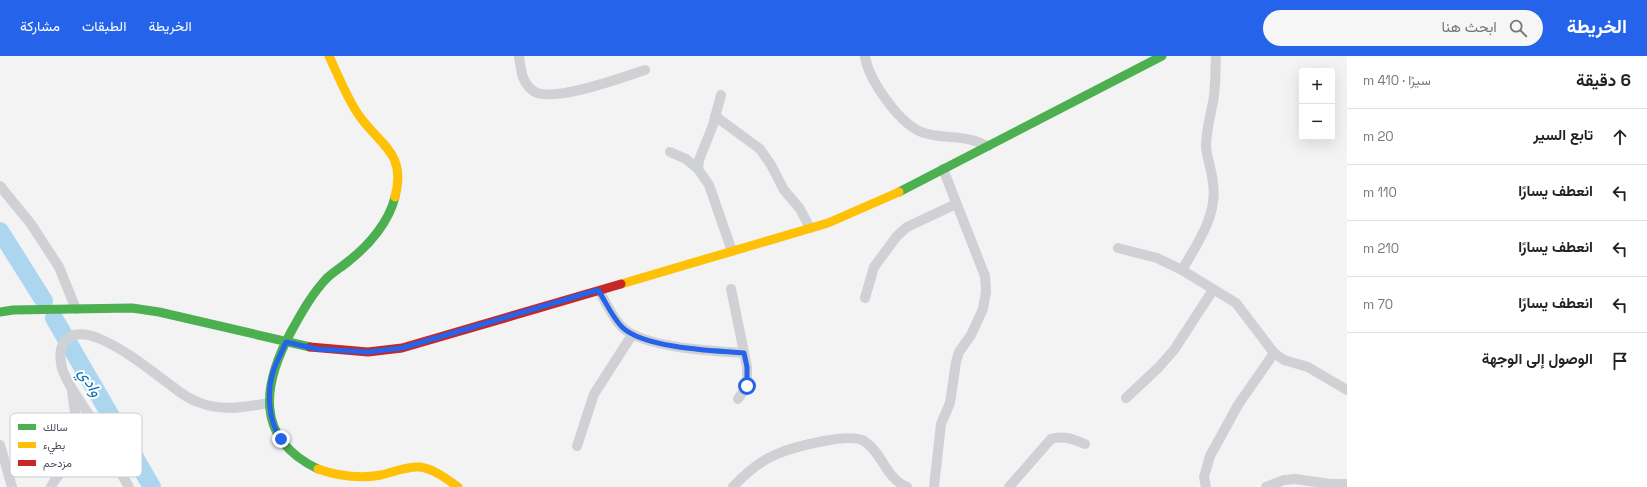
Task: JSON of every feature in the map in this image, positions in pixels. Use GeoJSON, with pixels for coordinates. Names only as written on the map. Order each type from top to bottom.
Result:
{"type":"FeatureCollection","features":[{"type":"Feature","properties":{"kind":"main road"},"geometry":{"type":"LineString","coordinates":[[329,56],[359,115],[394,156],[399,175],[398,189],[392,207],[378,231],[354,257],[327,279],[300,315],[286,342],[273,372],[269,403],[274,430],[288,448],[304,461],[323,470],[341,475],[373,476],[408,468],[426,468],[447,479],[458,487]]}},
{"type":"Feature","properties":{"kind":"main road"},"geometry":{"type":"LineString","coordinates":[[0,312],[132,308],[159,312],[317,349],[368,352],[402,348],[828,223],[895,194],[1162,56]]}},
{"type":"Feature","properties":{"kind":"street"},"geometry":{"type":"LineString","coordinates":[[519,56],[521,74],[526,83],[533,91],[545,95],[568,92],[602,84],[645,70]]}},
{"type":"Feature","properties":{"kind":"street"},"geometry":{"type":"LineString","coordinates":[[864,56],[871,76],[886,98],[903,120],[908,124],[919,131],[941,137],[970,139],[988,146]]}},
{"type":"Feature","properties":{"kind":"street"},"geometry":{"type":"LineString","coordinates":[[1182,270],[1200,239],[1211,212],[1214,194],[1214,183],[1206,147],[1214,100],[1216,56]]}},
{"type":"Feature","properties":{"kind":"street"},"geometry":{"type":"LineString","coordinates":[[698,168],[699,160],[721,95]]}},
{"type":"Feature","properties":{"kind":"street"},"geometry":{"type":"LineString","coordinates":[[715,116],[760,149],[771,165],[784,190],[800,209],[810,228]]}},
{"type":"Feature","properties":{"kind":"street"},"geometry":{"type":"LineString","coordinates":[[670,152],[686,159],[698,168],[709,185],[717,206],[723,230],[732,251]]}},
{"type":"Feature","properties":{"kind":"street"},"geometry":{"type":"LineString","coordinates":[[934,487],[941,424],[950,403],[956,362],[959,352],[971,335],[983,309],[986,292],[985,276],[943,169]]}},
{"type":"Feature","properties":{"kind":"street"},"geometry":{"type":"LineString","coordinates":[[0,186],[31,224],[59,267],[76,309]]}},
{"type":"Feature","properties":{"kind":"street"},"geometry":{"type":"LineString","coordinates":[[865,298],[874,267],[897,236],[908,227],[956,204]]}},
{"type":"Feature","properties":{"kind":"street"},"geometry":{"type":"LineString","coordinates":[[1118,248],[1157,258],[1182,270],[1236,303],[1274,353],[1284,360],[1308,367],[1347,390]]}},
{"type":"Feature","properties":{"kind":"street"},"geometry":{"type":"LineString","coordinates":[[731,289],[747,367],[747,386],[738,399]]}},
{"type":"Feature","properties":{"kind":"street"},"geometry":{"type":"LineString","coordinates":[[598,290],[621,326],[632,335],[694,349],[744,353]]}},
{"type":"Feature","properties":{"kind":"street"},"geometry":{"type":"LineString","coordinates":[[1126,398],[1158,368],[1174,350],[1213,290]]}},
{"type":"Feature","properties":{"kind":"street"},"geometry":{"type":"LineString","coordinates":[[87,413],[62,368],[62,344],[66,339],[78,335],[98,338],[126,354],[196,402],[215,408],[269,403]]}},
{"type":"Feature","properties":{"kind":"street"},"geometry":{"type":"LineString","coordinates":[[577,446],[594,394],[632,335]]}},
{"type":"Feature","properties":{"kind":"street"},"geometry":{"type":"LineString","coordinates":[[1206,487],[1204,477],[1210,456],[1238,405],[1274,353]]}},
{"type":"Feature","properties":{"kind":"street"},"geometry":{"type":"LineString","coordinates":[[71,386],[74,413]]}},
{"type":"Feature","properties":{"kind":"street"},"geometry":{"type":"LineString","coordinates":[[1009,487],[1051,439],[1059,436],[1070,438],[1085,444]]}},
{"type":"Feature","properties":{"kind":"street"},"geometry":{"type":"LineString","coordinates":[[733,487],[743,476],[777,454],[807,444],[838,438],[862,440],[875,450],[898,483],[907,487]]}},
{"type":"Feature","properties":{"kind":"street"},"geometry":{"type":"LineString","coordinates":[[0,445],[12,487]]}},
{"type":"Feature","properties":{"kind":"street"},"geometry":{"type":"LineString","coordinates":[[51,487],[58,477]]}},
{"type":"Feature","properties":{"kind":"street"},"geometry":{"type":"LineString","coordinates":[[123,477],[129,487]]}},
{"type":"Feature","properties":{"kind":"street"},"geometry":{"type":"LineString","coordinates":[[1266,487],[1284,480],[1295,479],[1330,484],[1347,484]]}},
{"type":"Feature","properties":{"kind":"waterway","name":"وادي"},"geometry":{"type":"LineString","coordinates":[[0,231],[44,301]]}},
{"type":"Feature","properties":{"kind":"waterway","name":"وادي"},"geometry":{"type":"LineString","coordinates":[[54,318],[109,413]]}},
{"type":"Feature","properties":{"kind":"waterway","name":"وادي"},"geometry":{"type":"LineString","coordinates":[[142,470],[152,487]]}},
{"type":"Feature","properties":{"kind":"traffic: fast"},"geometry":{"type":"LineString","coordinates":[[899,192],[1162,56]]}},
{"type":"Feature","properties":{"kind":"traffic: fast"},"geometry":{"type":"LineString","coordinates":[[318,469],[297,456],[282,442],[274,425],[270,408],[270,389],[275,370],[282,350],[292,330],[312,297],[326,279],[347,263],[371,240],[383,224],[395,197]]}},
{"type":"Feature","properties":{"kind":"traffic: fast"},"geometry":{"type":"LineString","coordinates":[[0,312],[13,310],[132,308],[159,312],[310,347]]}},
{"type":"Feature","properties":{"kind":"traffic: slow"},"geometry":{"type":"LineString","coordinates":[[329,56],[346,93],[358,114],[389,150],[394,159],[397,169],[398,182],[395,197]]}},
{"type":"Feature","properties":{"kind":"traffic: slow"},"geometry":{"type":"LineString","coordinates":[[621,284],[828,223],[899,192]]}},
{"type":"Feature","properties":{"kind":"traffic: slow"},"geometry":{"type":"LineString","coordinates":[[318,469],[341,475],[365,477],[381,475],[410,467],[420,467],[435,472],[458,487]]}},
{"type":"Feature","properties":{"kind":"traffic: jam"},"geometry":{"type":"LineString","coordinates":[[310,347],[368,352],[402,348],[621,284]]}},
{"type":"Feature","properties":{"kind":"route"},"geometry":{"type":"LineString","coordinates":[[281,439],[274,430],[269,403],[273,372],[286,342],[317,349],[368,352],[402,348],[598,290],[621,326],[632,335],[694,349],[744,353],[747,367],[747,386]]}}]}
